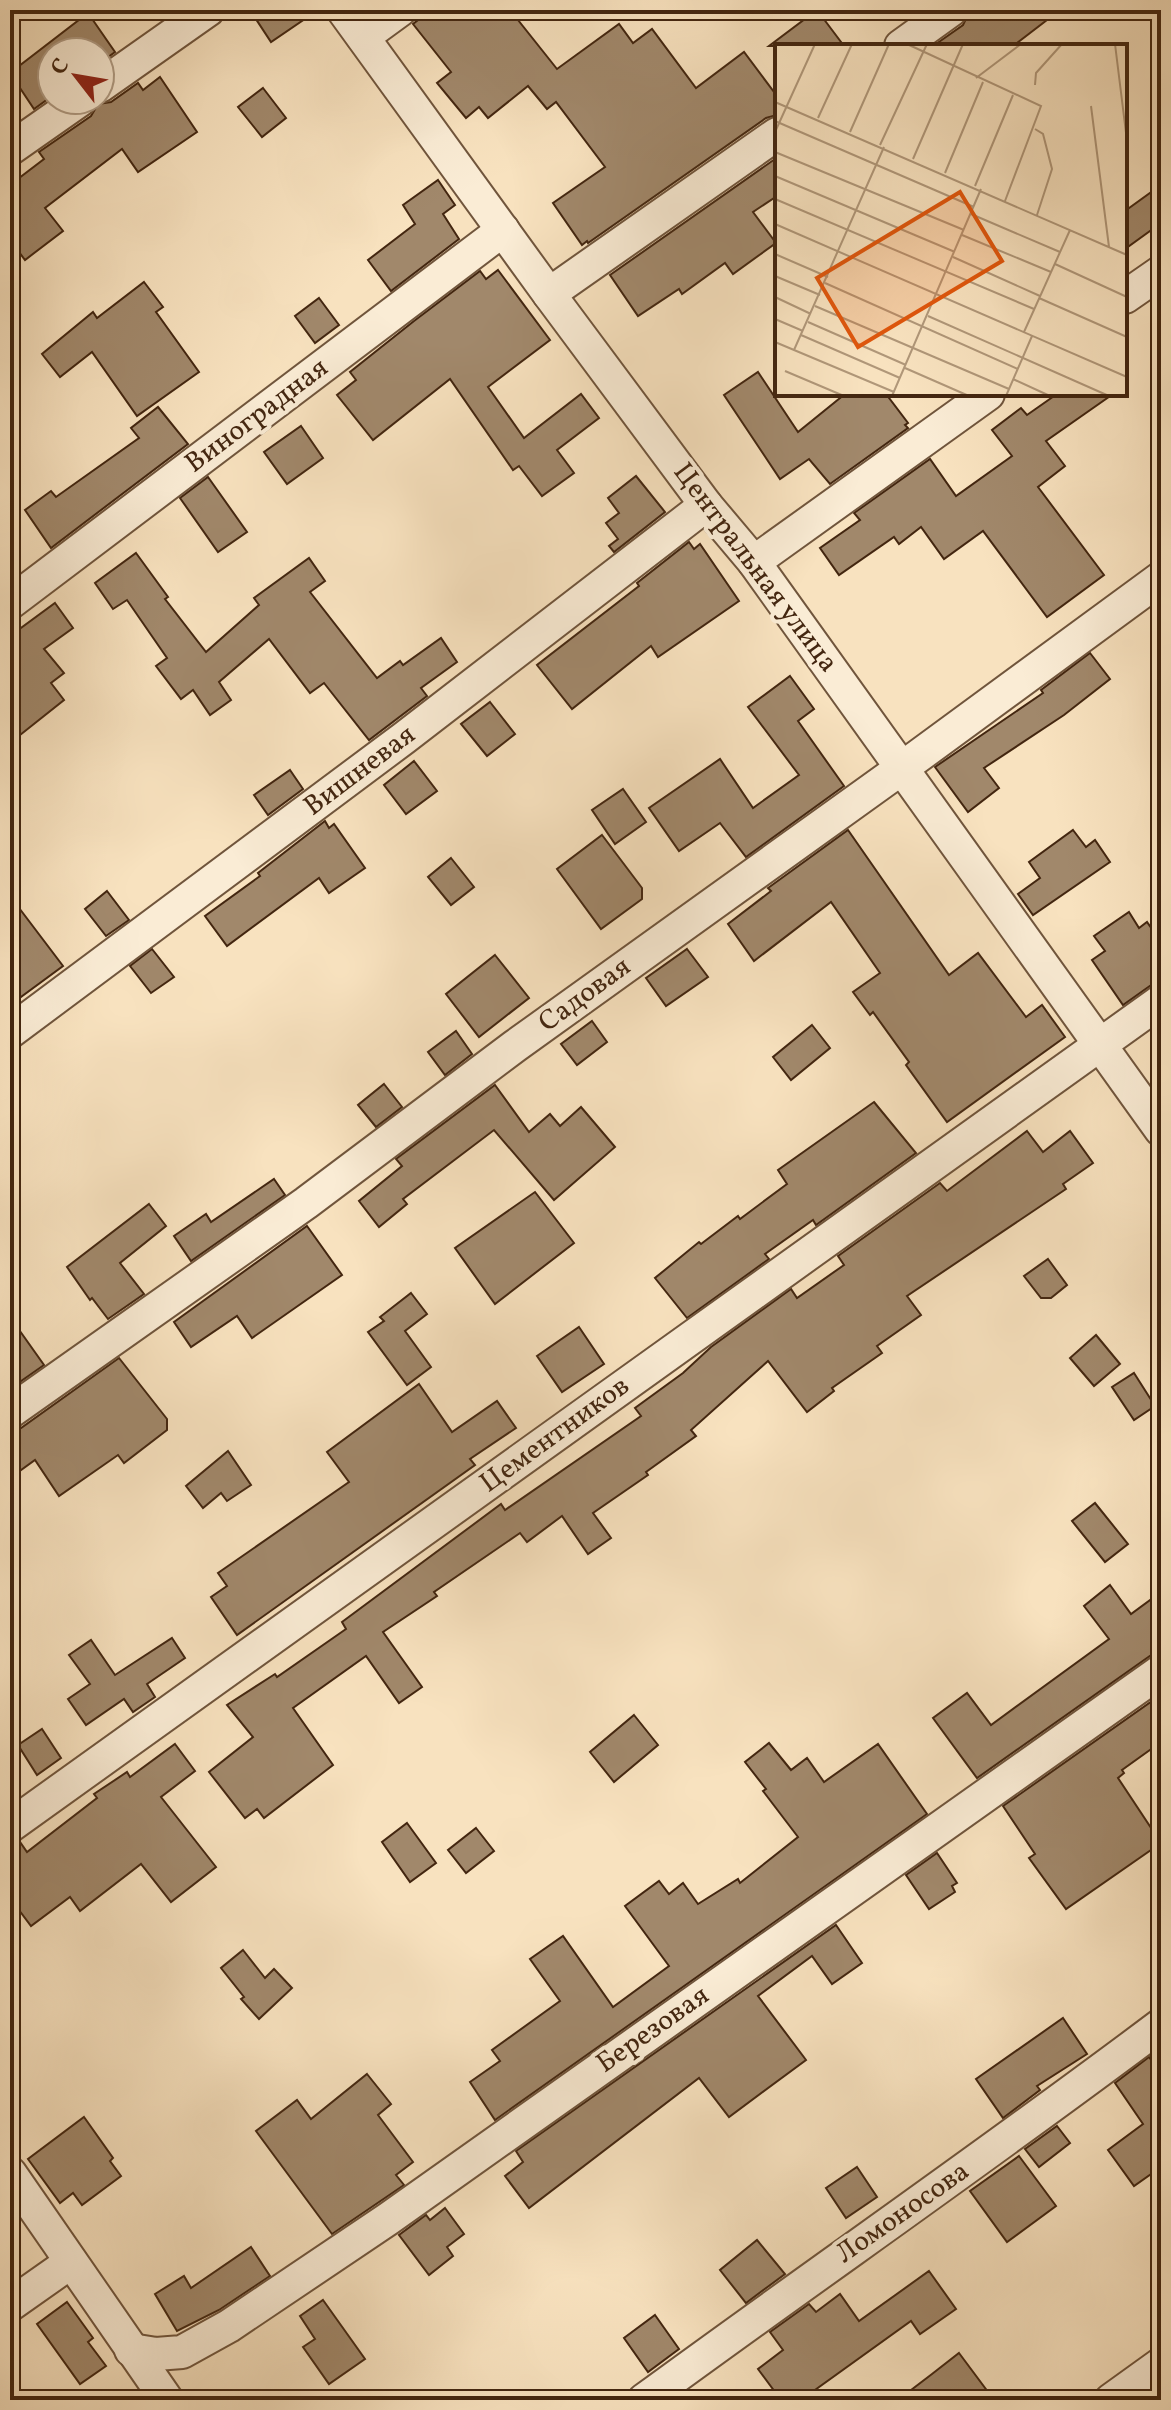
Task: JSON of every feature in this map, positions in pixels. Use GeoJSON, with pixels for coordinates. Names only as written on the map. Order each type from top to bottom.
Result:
{"type":"FeatureCollection","features":[{"type":"Feature","properties":{"kind":"street"},"geometry":{"type":"LineString","coordinates":[[116,75],[208,10]]}},
{"type":"Feature","properties":{"kind":"street","name":"Центральная улица"},"geometry":{"type":"LineString","coordinates":[[343,10],[706,505],[754,562],[1161,1130]]}},
{"type":"Feature","properties":{"kind":"street"},"geometry":{"type":"LineString","coordinates":[[363,37],[400,10]]}},
{"type":"Feature","properties":{"kind":"street"},"geometry":{"type":"LineString","coordinates":[[904,44],[951,10]]}},
{"type":"Feature","properties":{"kind":"street"},"geometry":{"type":"LineString","coordinates":[[10,149],[57,116]]}},
{"type":"Feature","properties":{"kind":"street"},"geometry":{"type":"LineString","coordinates":[[549,294],[775,135]]}},
{"type":"Feature","properties":{"kind":"street","name":"Виноградная"},"geometry":{"type":"LineString","coordinates":[[10,603],[503,230]]}},
{"type":"Feature","properties":{"kind":"street"},"geometry":{"type":"LineString","coordinates":[[1127,296],[1161,272]]}},
{"type":"Feature","properties":{"kind":"street"},"geometry":{"type":"LineString","coordinates":[[754,562],[985,396]]}},
{"type":"Feature","properties":{"kind":"street","name":"Вишневая"},"geometry":{"type":"LineString","coordinates":[[10,1032],[404,738],[706,505]]}},
{"type":"Feature","properties":{"kind":"street","name":"Садовая"},"geometry":{"type":"LineString","coordinates":[[10,1412],[306,1203],[527,1036],[1161,578]]}},
{"type":"Feature","properties":{"kind":"street","name":"Цементников"},"geometry":{"type":"LineString","coordinates":[[10,1826],[1161,1001]]}},
{"type":"Feature","properties":{"kind":"street","name":"Березовая"},"geometry":{"type":"LineString","coordinates":[[131,2350],[156,2354],[182,2352],[229,2326],[388,2219],[1161,1671]]}},
{"type":"Feature","properties":{"kind":"street","name":"Ломоносова"},"geometry":{"type":"LineString","coordinates":[[644,2400],[1161,2025]]}},
{"type":"Feature","properties":{"kind":"street"},"geometry":{"type":"LineString","coordinates":[[10,2173],[167,2400]]}},
{"type":"Feature","properties":{"kind":"street"},"geometry":{"type":"LineString","coordinates":[[10,2305],[71,2262]]}},
{"type":"Feature","properties":{"kind":"street"},"geometry":{"type":"LineString","coordinates":[[1111,2400],[1161,2364]]}},
{"type":"Feature","properties":{"kind":"building"},"geometry":{"type":"Polygon","coordinates":[[[250,10],[318,10],[271,42],[250,10]]]}},
{"type":"Feature","properties":{"kind":"building"},"geometry":{"type":"Polygon","coordinates":[[[431,10],[510,10],[557,69],[619,24],[633,43],[652,29],[696,88],[744,52],[775,93],[775,116],[766,118],[582,245],[553,203],[605,167],[556,102],[547,109],[528,86],[488,118],[479,107],[466,118],[437,83],[451,72],[413,24],[431,10]]]}},
{"type":"Feature","properties":{"kind":"building"},"geometry":{"type":"Polygon","coordinates":[[[817,10],[842,44],[775,44],[769,46],[817,10]]]}},
{"type":"Feature","properties":{"kind":"building"},"geometry":{"type":"Polygon","coordinates":[[[970,10],[1060,10],[1016,44],[936,44],[963,25],[970,10]]]}},
{"type":"Feature","properties":{"kind":"building"},"geometry":{"type":"Polygon","coordinates":[[[88,13],[104,36],[58,36],[88,13]]]}},
{"type":"Feature","properties":{"kind":"building"},"geometry":{"type":"Polygon","coordinates":[[[36,53],[34,109],[10,73],[36,53]]]}},
{"type":"Feature","properties":{"kind":"building"},"geometry":{"type":"Polygon","coordinates":[[[160,77],[197,132],[138,172],[122,149],[45,208],[63,231],[25,260],[10,240],[10,185],[44,159],[39,152],[91,116],[116,116],[116,98],[138,83],[143,90],[160,77]]]}},
{"type":"Feature","properties":{"kind":"building"},"geometry":{"type":"Polygon","coordinates":[[[263,88],[286,118],[262,137],[238,107],[263,88]]]}},
{"type":"Feature","properties":{"kind":"building"},"geometry":{"type":"Polygon","coordinates":[[[775,159],[775,197],[753,212],[775,244],[733,274],[725,263],[682,294],[679,289],[638,316],[610,275],[775,159]]]}},
{"type":"Feature","properties":{"kind":"building"},"geometry":{"type":"Polygon","coordinates":[[[438,180],[455,205],[443,214],[459,239],[391,291],[368,260],[415,224],[403,205],[438,180]]]}},
{"type":"Feature","properties":{"kind":"building"},"geometry":{"type":"Polygon","coordinates":[[[1161,185],[1161,223],[1127,248],[1127,210],[1161,185]]]}},
{"type":"Feature","properties":{"kind":"building"},"geometry":{"type":"Polygon","coordinates":[[[498,270],[550,340],[488,387],[524,438],[581,394],[599,418],[557,450],[574,473],[542,496],[519,466],[513,470],[450,379],[373,440],[337,395],[356,380],[350,372],[414,321],[480,271],[486,279],[498,270]]]}},
{"type":"Feature","properties":{"kind":"building"},"geometry":{"type":"Polygon","coordinates":[[[144,282],[163,307],[156,312],[199,372],[137,416],[92,352],[60,377],[42,354],[93,312],[97,318],[144,282]]]}},
{"type":"Feature","properties":{"kind":"building"},"geometry":{"type":"Polygon","coordinates":[[[319,298],[339,325],[315,343],[295,316],[319,298]]]}},
{"type":"Feature","properties":{"kind":"building"},"geometry":{"type":"Polygon","coordinates":[[[758,372],[798,432],[843,396],[888,396],[908,423],[905,425],[908,428],[830,484],[809,459],[780,479],[724,395],[758,372]]]}},
{"type":"Feature","properties":{"kind":"building"},"geometry":{"type":"Polygon","coordinates":[[[1054,396],[1110,396],[1046,441],[1065,466],[1038,487],[1104,575],[1047,617],[983,531],[944,559],[921,527],[899,544],[894,537],[839,575],[820,548],[860,520],[854,513],[930,459],[956,496],[1012,456],[992,430],[1021,408],[1027,415],[1054,396]]]}},
{"type":"Feature","properties":{"kind":"building"},"geometry":{"type":"Polygon","coordinates":[[[158,407],[188,444],[51,548],[25,510],[51,491],[56,497],[139,438],[131,428],[158,407]]]}},
{"type":"Feature","properties":{"kind":"building"},"geometry":{"type":"Polygon","coordinates":[[[301,426],[323,458],[287,484],[264,452],[301,426]]]}},
{"type":"Feature","properties":{"kind":"building"},"geometry":{"type":"Polygon","coordinates":[[[636,476],[665,512],[614,552],[609,546],[618,539],[606,523],[619,513],[608,498],[636,476]]]}},
{"type":"Feature","properties":{"kind":"building"},"geometry":{"type":"Polygon","coordinates":[[[208,477],[247,532],[218,552],[180,498],[208,477]]]}},
{"type":"Feature","properties":{"kind":"building"},"geometry":{"type":"Polygon","coordinates":[[[689,542],[694,549],[700,544],[739,601],[658,657],[651,646],[572,709],[537,665],[639,586],[637,583],[689,542]]]}},
{"type":"Feature","properties":{"kind":"building"},"geometry":{"type":"Polygon","coordinates":[[[136,553],[168,597],[165,599],[206,652],[259,605],[254,598],[309,558],[325,581],[310,592],[377,678],[400,661],[403,665],[441,638],[457,662],[421,688],[427,696],[369,740],[324,683],[310,693],[269,639],[219,682],[231,700],[210,715],[193,690],[181,699],[156,666],[167,658],[127,600],[113,609],[95,583],[136,553]]]}},
{"type":"Feature","properties":{"kind":"building"},"geometry":{"type":"Polygon","coordinates":[[[55,603],[73,628],[44,649],[64,673],[51,683],[64,700],[10,743],[10,636],[55,603]]]}},
{"type":"Feature","properties":{"kind":"building"},"geometry":{"type":"Polygon","coordinates":[[[1090,653],[1110,679],[1064,715],[984,768],[999,788],[968,812],[935,767],[1043,693],[1041,690],[1090,653]]]}},
{"type":"Feature","properties":{"kind":"building"},"geometry":{"type":"Polygon","coordinates":[[[790,676],[814,709],[798,721],[844,786],[746,857],[720,823],[679,851],[649,808],[720,759],[753,808],[799,775],[748,707],[790,676]]]}},
{"type":"Feature","properties":{"kind":"building"},"geometry":{"type":"Polygon","coordinates":[[[490,702],[515,734],[487,756],[461,724],[490,702]]]}},
{"type":"Feature","properties":{"kind":"building"},"geometry":{"type":"Polygon","coordinates":[[[414,761],[437,791],[406,814],[384,785],[414,761]]]}},
{"type":"Feature","properties":{"kind":"building"},"geometry":{"type":"Polygon","coordinates":[[[290,770],[303,789],[268,815],[254,795],[290,770]]]}},
{"type":"Feature","properties":{"kind":"building"},"geometry":{"type":"Polygon","coordinates":[[[623,789],[646,822],[615,844],[592,810],[623,789]]]}},
{"type":"Feature","properties":{"kind":"building"},"geometry":{"type":"Polygon","coordinates":[[[325,821],[329,828],[334,824],[365,868],[329,893],[319,878],[227,946],[205,916],[260,876],[258,873],[325,821]]]}},
{"type":"Feature","properties":{"kind":"building"},"geometry":{"type":"Polygon","coordinates":[[[848,830],[949,975],[978,953],[1026,1017],[1042,1005],[1065,1037],[947,1122],[873,1012],[870,1015],[853,992],[880,973],[831,902],[754,961],[728,924],[771,891],[768,888],[848,830]]]}},
{"type":"Feature","properties":{"kind":"building"},"geometry":{"type":"Polygon","coordinates":[[[1073,830],[1086,847],[1095,840],[1110,862],[1033,915],[1018,894],[1040,878],[1029,862],[1073,830]]]}},
{"type":"Feature","properties":{"kind":"building"},"geometry":{"type":"Polygon","coordinates":[[[602,835],[642,888],[642,899],[601,929],[557,869],[602,835]]]}},
{"type":"Feature","properties":{"kind":"building"},"geometry":{"type":"Polygon","coordinates":[[[451,858],[474,887],[451,905],[428,877],[451,858]]]}},
{"type":"Feature","properties":{"kind":"building"},"geometry":{"type":"Polygon","coordinates":[[[107,891],[129,920],[106,936],[85,909],[107,891]]]}},
{"type":"Feature","properties":{"kind":"building"},"geometry":{"type":"Polygon","coordinates":[[[10,896],[63,966],[10,1005],[10,896]]]}},
{"type":"Feature","properties":{"kind":"building"},"geometry":{"type":"Polygon","coordinates":[[[1129,912],[1139,928],[1147,922],[1161,942],[1161,982],[1123,1005],[1092,960],[1105,951],[1094,936],[1129,912]]]}},
{"type":"Feature","properties":{"kind":"building"},"geometry":{"type":"Polygon","coordinates":[[[152,949],[174,977],[151,993],[130,966],[152,949]]]}},
{"type":"Feature","properties":{"kind":"building"},"geometry":{"type":"Polygon","coordinates":[[[687,949],[708,977],[666,1006],[646,978],[687,949]]]}},
{"type":"Feature","properties":{"kind":"building"},"geometry":{"type":"Polygon","coordinates":[[[495,955],[529,998],[479,1037],[446,994],[495,955]]]}},
{"type":"Feature","properties":{"kind":"building"},"geometry":{"type":"Polygon","coordinates":[[[592,1021],[607,1042],[577,1065],[561,1044],[592,1021]]]}},
{"type":"Feature","properties":{"kind":"building"},"geometry":{"type":"Polygon","coordinates":[[[812,1025],[830,1048],[791,1080],[773,1057],[812,1025]]]}},
{"type":"Feature","properties":{"kind":"building"},"geometry":{"type":"Polygon","coordinates":[[[456,1031],[472,1054],[445,1075],[428,1052],[456,1031]]]}},
{"type":"Feature","properties":{"kind":"building"},"geometry":{"type":"Polygon","coordinates":[[[384,1084],[402,1107],[376,1127],[358,1105],[384,1084]]]}},
{"type":"Feature","properties":{"kind":"building"},"geometry":{"type":"Polygon","coordinates":[[[495,1085],[529,1132],[550,1114],[560,1126],[581,1107],[615,1147],[554,1200],[494,1130],[403,1199],[407,1204],[379,1227],[359,1201],[402,1166],[396,1159],[495,1085]]]}},
{"type":"Feature","properties":{"kind":"building"},"geometry":{"type":"Polygon","coordinates":[[[874,1102],[916,1153],[816,1225],[813,1220],[765,1254],[769,1259],[687,1318],[655,1278],[699,1242],[701,1244],[738,1216],[740,1219],[787,1184],[778,1170],[874,1102]]]}},
{"type":"Feature","properties":{"kind":"building"},"geometry":{"type":"Polygon","coordinates":[[[1027,1131],[1043,1152],[1070,1131],[1093,1163],[1063,1184],[1066,1189],[907,1296],[921,1315],[877,1346],[882,1353],[832,1388],[834,1391],[807,1412],[768,1361],[691,1430],[696,1436],[646,1472],[648,1475],[593,1513],[611,1538],[588,1554],[562,1516],[527,1542],[520,1533],[434,1592],[437,1596],[383,1632],[422,1687],[399,1703],[366,1656],[293,1708],[333,1765],[264,1818],[257,1809],[245,1818],[209,1772],[253,1737],[227,1705],[275,1674],[277,1677],[346,1629],[342,1622],[501,1504],[505,1510],[641,1416],[635,1408],[683,1373],[711,1347],[791,1289],[797,1298],[844,1265],[838,1256],[940,1183],[947,1191],[1027,1131]]]}},
{"type":"Feature","properties":{"kind":"building"},"geometry":{"type":"Polygon","coordinates":[[[274,1179],[285,1195],[191,1261],[174,1236],[206,1214],[211,1222],[274,1179]]]}},
{"type":"Feature","properties":{"kind":"building"},"geometry":{"type":"Polygon","coordinates":[[[535,1192],[574,1243],[495,1304],[455,1248],[535,1192]]]}},
{"type":"Feature","properties":{"kind":"building"},"geometry":{"type":"Polygon","coordinates":[[[149,1204],[166,1226],[120,1263],[144,1294],[108,1319],[67,1267],[149,1204]]]}},
{"type":"Feature","properties":{"kind":"building"},"geometry":{"type":"Polygon","coordinates":[[[307,1226],[342,1275],[252,1338],[237,1316],[191,1347],[174,1322],[307,1226]]]}},
{"type":"Feature","properties":{"kind":"building"},"geometry":{"type":"Polygon","coordinates":[[[1048,1259],[1067,1285],[1051,1298],[1041,1298],[1024,1276],[1048,1259]]]}},
{"type":"Feature","properties":{"kind":"building"},"geometry":{"type":"Polygon","coordinates":[[[411,1293],[427,1314],[405,1331],[431,1367],[407,1385],[368,1332],[384,1321],[380,1317],[411,1293]]]}},
{"type":"Feature","properties":{"kind":"building"},"geometry":{"type":"Polygon","coordinates":[[[10,1317],[44,1365],[14,1386],[10,1380],[10,1317]]]}},
{"type":"Feature","properties":{"kind":"building"},"geometry":{"type":"Polygon","coordinates":[[[579,1327],[604,1364],[562,1392],[537,1356],[579,1327]]]}},
{"type":"Feature","properties":{"kind":"building"},"geometry":{"type":"Polygon","coordinates":[[[1096,1335],[1120,1364],[1094,1386],[1070,1358],[1096,1335]]]}},
{"type":"Feature","properties":{"kind":"building"},"geometry":{"type":"Polygon","coordinates":[[[119,1358],[167,1419],[167,1430],[124,1463],[118,1455],[59,1496],[35,1460],[10,1478],[10,1431],[21,1428],[119,1358]]]}},
{"type":"Feature","properties":{"kind":"building"},"geometry":{"type":"Polygon","coordinates":[[[1134,1373],[1155,1406],[1134,1420],[1112,1387],[1134,1373]]]}},
{"type":"Feature","properties":{"kind":"building"},"geometry":{"type":"Polygon","coordinates":[[[419,1384],[452,1432],[497,1401],[516,1428],[470,1459],[475,1465],[237,1635],[211,1597],[227,1586],[218,1573],[349,1482],[327,1452],[419,1384]]]}},
{"type":"Feature","properties":{"kind":"building"},"geometry":{"type":"Polygon","coordinates":[[[228,1451],[251,1485],[227,1501],[221,1493],[203,1508],[186,1486],[228,1451]]]}},
{"type":"Feature","properties":{"kind":"building"},"geometry":{"type":"Polygon","coordinates":[[[1095,1503],[1128,1544],[1105,1562],[1072,1521],[1095,1503]]]}},
{"type":"Feature","properties":{"kind":"building"},"geometry":{"type":"Polygon","coordinates":[[[1110,1585],[1131,1614],[1161,1592],[1161,1652],[1150,1656],[977,1778],[933,1718],[967,1693],[991,1725],[1109,1639],[1084,1606],[1110,1585]]]}},
{"type":"Feature","properties":{"kind":"building"},"geometry":{"type":"Polygon","coordinates":[[[172,1638],[185,1658],[147,1684],[155,1697],[133,1712],[124,1699],[86,1725],[68,1699],[90,1684],[69,1655],[91,1640],[115,1675],[172,1638]]]}},
{"type":"Feature","properties":{"kind":"building"},"geometry":{"type":"Polygon","coordinates":[[[1155,1699],[1161,1708],[1161,1742],[1122,1770],[1124,1773],[1118,1778],[1161,1843],[1066,1909],[1029,1858],[1035,1854],[1003,1806],[1155,1699]]]}},
{"type":"Feature","properties":{"kind":"building"},"geometry":{"type":"Polygon","coordinates":[[[634,1715],[658,1745],[614,1782],[590,1752],[634,1715]]]}},
{"type":"Feature","properties":{"kind":"building"},"geometry":{"type":"Polygon","coordinates":[[[42,1729],[61,1758],[37,1775],[18,1745],[42,1729]]]}},
{"type":"Feature","properties":{"kind":"building"},"geometry":{"type":"Polygon","coordinates":[[[769,1743],[791,1770],[807,1758],[824,1782],[878,1744],[927,1814],[495,2120],[470,2082],[500,2061],[492,2050],[560,2001],[530,1959],[563,1936],[613,2007],[669,1966],[625,1906],[659,1881],[669,1894],[683,1883],[698,1904],[738,1879],[740,1883],[798,1837],[745,1762],[769,1743]]]}},
{"type":"Feature","properties":{"kind":"building"},"geometry":{"type":"Polygon","coordinates":[[[175,1744],[195,1771],[161,1797],[216,1867],[171,1902],[141,1864],[80,1911],[70,1897],[31,1926],[10,1898],[10,1845],[20,1842],[27,1852],[97,1798],[94,1794],[127,1772],[130,1777],[175,1744]]]}},
{"type":"Feature","properties":{"kind":"building"},"geometry":{"type":"Polygon","coordinates":[[[407,1823],[436,1863],[410,1882],[382,1842],[407,1823]]]}},
{"type":"Feature","properties":{"kind":"building"},"geometry":{"type":"Polygon","coordinates":[[[476,1828],[494,1851],[466,1873],[448,1850],[476,1828]]]}},
{"type":"Feature","properties":{"kind":"building"},"geometry":{"type":"Polygon","coordinates":[[[937,1853],[957,1883],[952,1886],[955,1892],[929,1909],[906,1875],[937,1853]]]}},
{"type":"Feature","properties":{"kind":"building"},"geometry":{"type":"Polygon","coordinates":[[[836,1925],[862,1963],[832,1984],[812,1956],[758,1996],[806,2060],[729,2117],[699,2078],[529,2208],[505,2176],[523,2162],[516,2151],[836,1925]]]}},
{"type":"Feature","properties":{"kind":"building"},"geometry":{"type":"Polygon","coordinates":[[[243,1950],[265,1978],[274,1969],[292,1988],[259,2019],[241,1999],[244,1997],[221,1968],[243,1950]]]}},
{"type":"Feature","properties":{"kind":"building"},"geometry":{"type":"Polygon","coordinates":[[[1063,2018],[1087,2054],[1037,2086],[1040,2090],[1003,2118],[976,2079],[1063,2018]]]}},
{"type":"Feature","properties":{"kind":"building"},"geometry":{"type":"Polygon","coordinates":[[[1149,2057],[1161,2074],[1161,2167],[1134,2186],[1108,2150],[1143,2124],[1115,2083],[1149,2057]]]}},
{"type":"Feature","properties":{"kind":"building"},"geometry":{"type":"Polygon","coordinates":[[[367,2074],[391,2104],[378,2115],[413,2162],[396,2175],[404,2185],[332,2234],[256,2131],[297,2100],[311,2119],[367,2074]]]}},
{"type":"Feature","properties":{"kind":"building"},"geometry":{"type":"Polygon","coordinates":[[[84,2117],[113,2158],[110,2161],[121,2176],[82,2205],[73,2193],[60,2203],[28,2159],[84,2117]]]}},
{"type":"Feature","properties":{"kind":"building"},"geometry":{"type":"Polygon","coordinates":[[[1057,2126],[1070,2143],[1039,2167],[1025,2149],[1057,2126]]]}},
{"type":"Feature","properties":{"kind":"building"},"geometry":{"type":"Polygon","coordinates":[[[1019,2156],[1056,2206],[1007,2242],[970,2191],[1019,2156]]]}},
{"type":"Feature","properties":{"kind":"building"},"geometry":{"type":"Polygon","coordinates":[[[857,2167],[877,2197],[846,2218],[826,2188],[857,2167]]]}},
{"type":"Feature","properties":{"kind":"building"},"geometry":{"type":"Polygon","coordinates":[[[445,2208],[464,2234],[447,2247],[453,2256],[429,2275],[399,2235],[426,2215],[430,2220],[445,2208]]]}},
{"type":"Feature","properties":{"kind":"building"},"geometry":{"type":"Polygon","coordinates":[[[757,2240],[785,2274],[746,2303],[720,2270],[757,2240]]]}},
{"type":"Feature","properties":{"kind":"building"},"geometry":{"type":"Polygon","coordinates":[[[251,2247],[270,2276],[219,2310],[177,2331],[155,2294],[184,2276],[191,2288],[251,2247]]]}},
{"type":"Feature","properties":{"kind":"building"},"geometry":{"type":"Polygon","coordinates":[[[929,2271],[956,2309],[920,2334],[911,2321],[801,2400],[781,2400],[758,2369],[783,2350],[770,2332],[809,2304],[816,2312],[840,2294],[859,2321],[929,2271]]]}},
{"type":"Feature","properties":{"kind":"building"},"geometry":{"type":"Polygon","coordinates":[[[323,2300],[365,2359],[329,2384],[303,2347],[315,2339],[300,2316],[323,2300]]]}},
{"type":"Feature","properties":{"kind":"building"},"geometry":{"type":"Polygon","coordinates":[[[67,2302],[93,2338],[88,2342],[106,2366],[80,2384],[37,2324],[67,2302]]]}},
{"type":"Feature","properties":{"kind":"building"},"geometry":{"type":"Polygon","coordinates":[[[655,2315],[679,2349],[648,2372],[624,2338],[655,2315]]]}},
{"type":"Feature","properties":{"kind":"building"},"geometry":{"type":"Polygon","coordinates":[[[959,2353],[994,2400],[898,2400],[932,2374],[959,2353]]]}}]}
